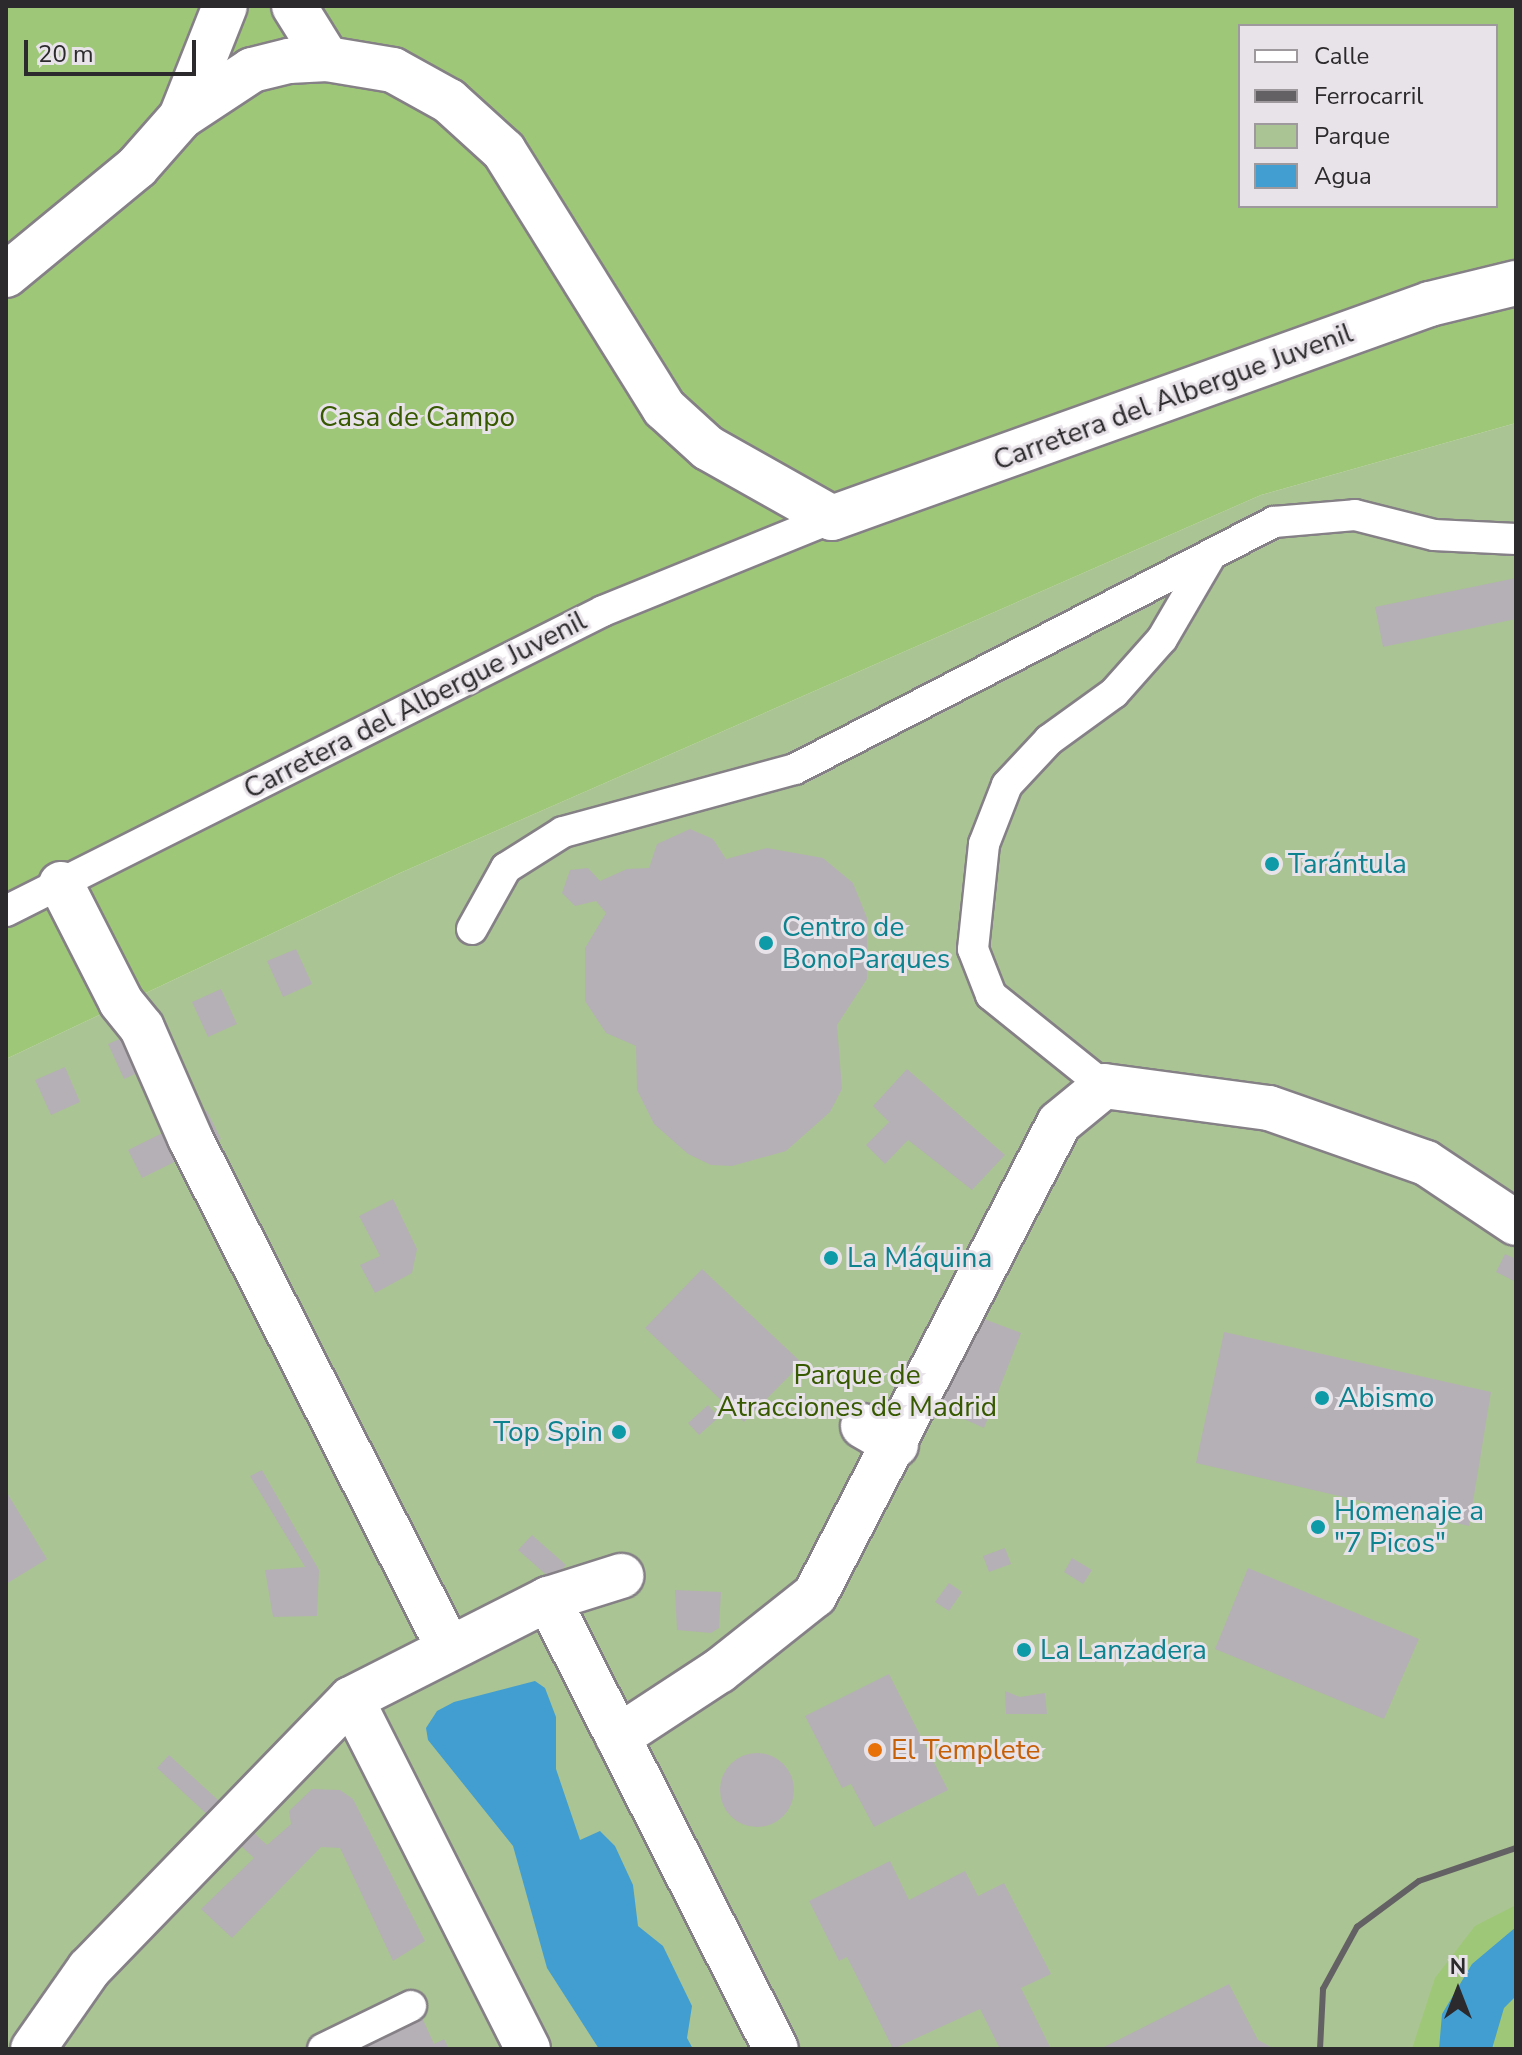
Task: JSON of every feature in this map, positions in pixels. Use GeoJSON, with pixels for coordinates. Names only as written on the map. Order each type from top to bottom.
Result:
{"type":"FeatureCollection","features":[{"type":"Feature","properties":{"kind":"street"},"geometry":{"type":"LineString","coordinates":[[181,117],[225,6]]}},
{"type":"Feature","properties":{"kind":"street"},"geometry":{"type":"LineString","coordinates":[[294,6],[327,59]]}},
{"type":"Feature","properties":{"kind":"street"},"geometry":{"type":"LineString","coordinates":[[6,275],[137,167],[181,117],[252,70],[327,59],[393,70],[449,101],[504,151],[664,408],[708,448],[832,518]]}},
{"type":"Feature","properties":{"kind":"street","name":"Carretera del Albergue Juvenil"},"geometry":{"type":"LineString","coordinates":[[832,518],[1430,304],[1516,283]]}},
{"type":"Feature","properties":{"kind":"street"},"geometry":{"type":"LineString","coordinates":[[61,884],[121,1002],[142,1028],[190,1138],[449,1649]]}},
{"type":"Feature","properties":{"kind":"street"},"geometry":{"type":"LineString","coordinates":[[618,1737],[719,1671],[815,1595],[880,1435],[1059,1123],[1104,1086],[1269,1108],[1426,1163],[1516,1223]]}},
{"type":"Feature","properties":{"kind":"street"},"geometry":{"type":"LineString","coordinates":[[33,2049],[89,1969],[351,1699],[548,1599],[621,1576]]}},
{"type":"Feature","properties":{"kind":"street"},"geometry":{"type":"LineString","coordinates":[[548,1599],[776,2049]]}},
{"type":"Feature","properties":{"kind":"street"},"geometry":{"type":"LineString","coordinates":[[351,1699],[528,2049]]}},
{"type":"Feature","properties":{"kind":"lane"},"geometry":{"type":"LineString","coordinates":[[472,929],[506,868],[563,832],[795,769],[1274,522],[1355,515],[1434,535],[1516,539]]}},
{"type":"Feature","properties":{"kind":"lane","name":"Carretera del Albergue Juvenil"},"geometry":{"type":"LineString","coordinates":[[6,911],[603,611],[832,518]]}},
{"type":"Feature","properties":{"kind":"lane"},"geometry":{"type":"LineString","coordinates":[[1104,1086],[991,995],[973,949],[984,844],[1007,785],[1143,660],[1211,555]]}},
{"type":"Feature","properties":{"kind":"lane"},"geometry":{"type":"LineString","coordinates":[[323,2049],[411,2006]]}},
{"type":"Feature","properties":{"kind":"green space","name":"Casa de Campo"},"geometry":{"type":"Polygon","coordinates":[[[6,6],[1516,6],[1516,423],[1261,495],[400,873],[6,1059],[6,6]]]}},
{"type":"Feature","properties":{"kind":"green space","name":"Parque de Atracciones de Madrid"},"geometry":{"type":"Polygon","coordinates":[[[1516,423],[1516,2049],[6,2049],[6,1059],[400,873],[1261,495],[1516,423]]]}},
{"type":"Feature","properties":{"kind":"green space"},"geometry":{"type":"Polygon","coordinates":[[[1516,1905],[1516,2049],[1412,2049],[1435,1978],[1475,1926],[1516,1905]]]}},
{"type":"Feature","properties":{"kind":"water"},"geometry":{"type":"Polygon","coordinates":[[[535,1681],[545,1688],[556,1717],[556,1769],[580,1840],[600,1831],[615,1846],[633,1885],[638,1926],[663,1946],[692,2006],[687,2038],[693,2049],[599,2049],[547,1968],[513,1846],[428,1740],[426,1728],[437,1711],[454,1702],[535,1681]]]}},
{"type":"Feature","properties":{"kind":"water"},"geometry":{"type":"Polygon","coordinates":[[[1516,1927],[1516,1996],[1504,2008],[1492,2049],[1439,2049],[1442,2014],[1472,1964],[1516,1927]]]}},
{"type":"Feature","properties":{"kind":"building"},"geometry":{"type":"Polygon","coordinates":[[[1516,578],[1516,619],[1383,647],[1375,607],[1516,578]]]}},
{"type":"Feature","properties":{"kind":"building"},"geometry":{"type":"Polygon","coordinates":[[[690,829],[713,839],[726,859],[767,848],[823,858],[853,883],[867,918],[867,979],[837,1025],[842,1089],[830,1112],[786,1151],[732,1166],[711,1165],[688,1154],[654,1124],[637,1090],[636,1046],[606,1033],[585,1001],[585,948],[606,913],[596,901],[575,906],[562,893],[570,870],[588,868],[600,881],[627,869],[649,868],[657,844],[690,829]]]}},
{"type":"Feature","properties":{"kind":"building"},"geometry":{"type":"Polygon","coordinates":[[[296,949],[312,984],[283,997],[267,961],[296,949]]]}},
{"type":"Feature","properties":{"kind":"building"},"geometry":{"type":"Polygon","coordinates":[[[221,989],[237,1024],[208,1037],[192,1002],[221,989]]]}},
{"type":"Feature","properties":{"kind":"building"},"geometry":{"type":"Polygon","coordinates":[[[138,1031],[153,1066],[124,1079],[108,1044],[138,1031]]]}},
{"type":"Feature","properties":{"kind":"building"},"geometry":{"type":"Polygon","coordinates":[[[65,1067],[80,1102],[51,1115],[35,1080],[65,1067]]]}},
{"type":"Feature","properties":{"kind":"building"},"geometry":{"type":"Polygon","coordinates":[[[907,1069],[1005,1155],[972,1190],[908,1140],[885,1164],[866,1145],[889,1122],[873,1106],[907,1069]]]}},
{"type":"Feature","properties":{"kind":"building"},"geometry":{"type":"Polygon","coordinates":[[[207,1111],[221,1139],[142,1178],[128,1150],[207,1111]]]}},
{"type":"Feature","properties":{"kind":"building"},"geometry":{"type":"Polygon","coordinates":[[[393,1199],[417,1249],[412,1273],[375,1293],[360,1265],[380,1256],[359,1216],[393,1199]]]}},
{"type":"Feature","properties":{"kind":"building"},"geometry":{"type":"Polygon","coordinates":[[[1505,1254],[1516,1259],[1516,1282],[1496,1272],[1505,1254]]]}},
{"type":"Feature","properties":{"kind":"building"},"geometry":{"type":"Polygon","coordinates":[[[702,1269],[802,1363],[744,1422],[645,1328],[702,1269]]]}},
{"type":"Feature","properties":{"kind":"building"},"geometry":{"type":"Polygon","coordinates":[[[976,1316],[1021,1333],[984,1428],[937,1407],[976,1316]]]}},
{"type":"Feature","properties":{"kind":"building"},"geometry":{"type":"Polygon","coordinates":[[[1224,1332],[1491,1392],[1469,1526],[1196,1463],[1224,1332]]]}},
{"type":"Feature","properties":{"kind":"building"},"geometry":{"type":"Polygon","coordinates":[[[708,1405],[719,1417],[699,1435],[688,1423],[708,1405]]]}},
{"type":"Feature","properties":{"kind":"building"},"geometry":{"type":"Polygon","coordinates":[[[262,1470],[319,1570],[317,1616],[273,1617],[265,1570],[305,1567],[250,1476],[262,1470]]]}},
{"type":"Feature","properties":{"kind":"building"},"geometry":{"type":"Polygon","coordinates":[[[6,1491],[47,1559],[6,1584],[6,1491]]]}},
{"type":"Feature","properties":{"kind":"building"},"geometry":{"type":"Polygon","coordinates":[[[532,1535],[566,1565],[552,1580],[518,1550],[532,1535]]]}},
{"type":"Feature","properties":{"kind":"building"},"geometry":{"type":"Polygon","coordinates":[[[1005,1548],[1011,1564],[989,1572],[983,1556],[1005,1548]]]}},
{"type":"Feature","properties":{"kind":"building"},"geometry":{"type":"Polygon","coordinates":[[[1072,1558],[1092,1570],[1083,1584],[1064,1572],[1072,1558]]]}},
{"type":"Feature","properties":{"kind":"building"},"geometry":{"type":"Polygon","coordinates":[[[1248,1568],[1419,1639],[1384,1719],[1215,1649],[1248,1568]]]}},
{"type":"Feature","properties":{"kind":"building"},"geometry":{"type":"Polygon","coordinates":[[[949,1583],[962,1592],[949,1611],[935,1602],[949,1583]]]}},
{"type":"Feature","properties":{"kind":"building"},"geometry":{"type":"Polygon","coordinates":[[[675,1590],[721,1592],[719,1628],[711,1633],[677,1630],[675,1590]]]}},
{"type":"Feature","properties":{"kind":"building","name":"El Templete"},"geometry":{"type":"Polygon","coordinates":[[[889,1674],[948,1790],[874,1827],[851,1784],[842,1788],[805,1716],[889,1674]]]}},
{"type":"Feature","properties":{"kind":"building"},"geometry":{"type":"Polygon","coordinates":[[[1005,1691],[1020,1697],[1045,1693],[1047,1714],[1006,1714],[1005,1691]]]}},
{"type":"Feature","properties":{"kind":"building"},"geometry":{"type":"Polygon","coordinates":[[[757,1753],[771,1756],[783,1764],[791,1776],[794,1790],[791,1804],[783,1816],[771,1824],[757,1827],[743,1824],[731,1816],[723,1804],[720,1790],[723,1776],[731,1764],[743,1756],[757,1753]]]}},
{"type":"Feature","properties":{"kind":"building"},"geometry":{"type":"Polygon","coordinates":[[[169,1755],[267,1845],[291,1824],[289,1811],[312,1789],[340,1790],[353,1799],[425,1941],[393,1961],[340,1848],[321,1847],[232,1938],[201,1909],[254,1858],[157,1768],[169,1755]]]}},
{"type":"Feature","properties":{"kind":"building"},"geometry":{"type":"Polygon","coordinates":[[[890,1861],[909,1900],[965,1871],[978,1896],[1004,1883],[1051,1974],[1021,1988],[1051,2049],[1000,2049],[980,2009],[893,2049],[847,1957],[839,1961],[809,1901],[890,1861]]]}},
{"type":"Feature","properties":{"kind":"building"},"geometry":{"type":"Polygon","coordinates":[[[1229,1984],[1258,2040],[1275,2049],[1100,2049],[1229,1984]]]}},
{"type":"Feature","properties":{"kind":"building"},"geometry":{"type":"Polygon","coordinates":[[[420,2013],[434,2044],[444,2039],[449,2049],[345,2049],[420,2013]]]}},
{"type":"Feature","properties":{"kind":"railway"},"geometry":{"type":"LineString","coordinates":[[1320,2049],[1323,1989],[1357,1927],[1419,1881],[1516,1848]]}},
{"type":"Feature","properties":{"kind":"place","name":"Tarántula"},"geometry":{"type":"Point","coordinates":[1272,864]}},
{"type":"Feature","properties":{"kind":"place","name":"Centro de BonoParques"},"geometry":{"type":"Point","coordinates":[766,943]}},
{"type":"Feature","properties":{"kind":"place","name":"La Máquina"},"geometry":{"type":"Point","coordinates":[831,1258]}},
{"type":"Feature","properties":{"kind":"place","name":"Abismo"},"geometry":{"type":"Point","coordinates":[1322,1398]}},
{"type":"Feature","properties":{"kind":"place","name":"Top Spin"},"geometry":{"type":"Point","coordinates":[619,1432]}},
{"type":"Feature","properties":{"kind":"place","name":"Homenaje a \"7 Picos\""},"geometry":{"type":"Point","coordinates":[1318,1527]}},
{"type":"Feature","properties":{"kind":"place","name":"La Lanzadera"},"geometry":{"type":"Point","coordinates":[1024,1650]}},
{"type":"Feature","properties":{"kind":"place","name":"El Templete"},"geometry":{"type":"Point","coordinates":[875,1750]}}]}
